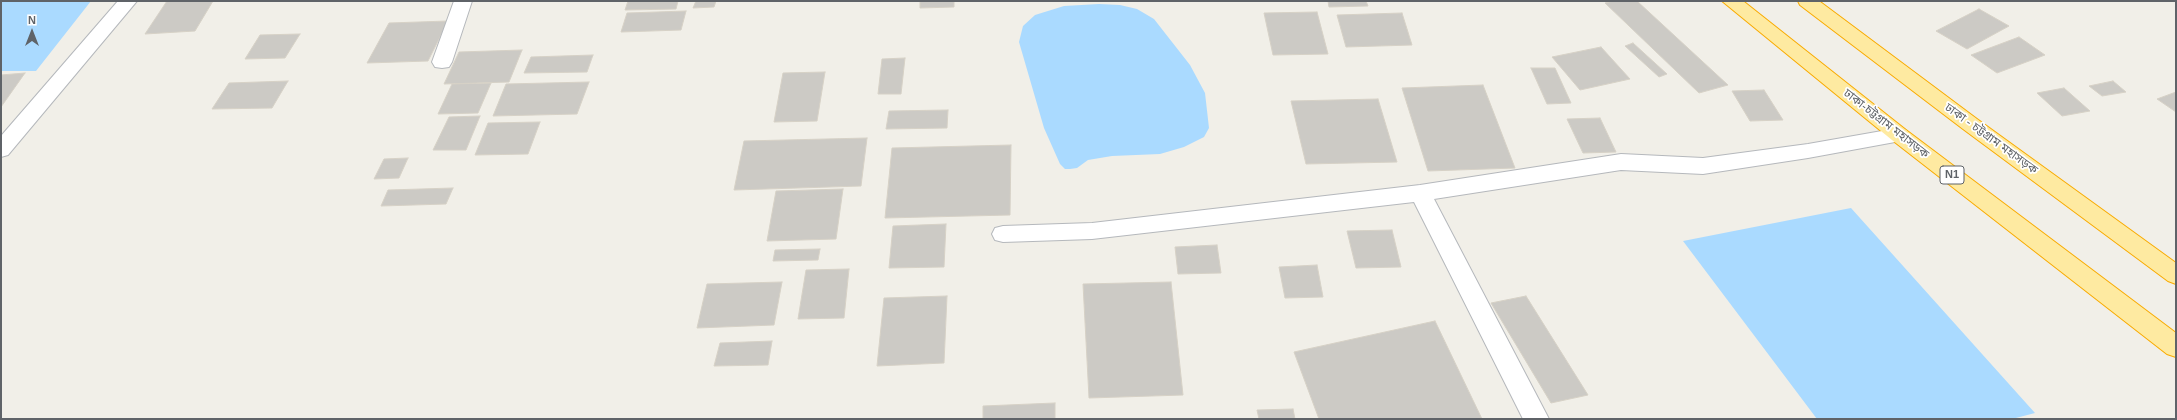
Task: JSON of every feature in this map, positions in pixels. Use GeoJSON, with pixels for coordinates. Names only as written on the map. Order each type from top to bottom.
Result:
{"type":"FeatureCollection","features":[{"type":"Feature","properties":{"kind":"highway","name":"ঢাকা-চট্টগ্রাম মহাসড়ক"},"geometry":{"type":"LineString","coordinates":[[1731,1],[1899,135],[2176,347]]}},
{"type":"Feature","properties":{"kind":"highway","name":"ঢাকা - চট্টগ্রাম মহাসড়ক"},"geometry":{"type":"LineString","coordinates":[[1807,1],[1983,134],[2176,275]]}},
{"type":"Feature","properties":{"kind":"street"},"geometry":{"type":"LineString","coordinates":[[1,150],[128,1]]}},
{"type":"Feature","properties":{"kind":"street"},"geometry":{"type":"LineString","coordinates":[[442,62],[463,1]]}},
{"type":"Feature","properties":{"kind":"street"},"geometry":{"type":"LineString","coordinates":[[1003,234],[1092,231],[1420,194],[1621,162],[1703,166],[1808,151],[1899,135]]}},
{"type":"Feature","properties":{"kind":"street"},"geometry":{"type":"LineString","coordinates":[[1420,194],[1536,419]]}},
{"type":"Feature","properties":{"kind":"water"},"geometry":{"type":"Polygon","coordinates":[[[1,1],[91,1],[36,71],[1,71],[1,1]]]}},
{"type":"Feature","properties":{"kind":"water"},"geometry":{"type":"Polygon","coordinates":[[[1099,4],[1120,5],[1137,9],[1154,19],[1190,65],[1205,93],[1209,128],[1204,137],[1184,147],[1160,154],[1112,156],[1088,160],[1077,168],[1070,169],[1065,169],[1060,164],[1044,128],[1019,42],[1023,26],[1035,15],[1064,6],[1099,4]]]}},
{"type":"Feature","properties":{"kind":"water"},"geometry":{"type":"Polygon","coordinates":[[[1851,208],[2035,413],[2012,419],[1817,419],[1683,241],[1851,208]]]}},
{"type":"Feature","properties":{"kind":"building"},"geometry":{"type":"Polygon","coordinates":[[[167,1],[213,1],[195,31],[145,34],[167,1]]]}},
{"type":"Feature","properties":{"kind":"building"},"geometry":{"type":"Polygon","coordinates":[[[628,1],[678,1],[676,9],[625,10],[628,1]]]}},
{"type":"Feature","properties":{"kind":"building"},"geometry":{"type":"Polygon","coordinates":[[[696,1],[716,1],[714,7],[693,8],[696,1]]]}},
{"type":"Feature","properties":{"kind":"building"},"geometry":{"type":"Polygon","coordinates":[[[920,1],[954,1],[954,7],[920,8],[920,1]]]}},
{"type":"Feature","properties":{"kind":"building"},"geometry":{"type":"Polygon","coordinates":[[[1328,1],[1366,1],[1368,6],[1329,7],[1328,1]]]}},
{"type":"Feature","properties":{"kind":"building"},"geometry":{"type":"Polygon","coordinates":[[[1613,1],[1637,1],[1728,85],[1699,93],[1605,3],[1613,1]]]}},
{"type":"Feature","properties":{"kind":"building"},"geometry":{"type":"Polygon","coordinates":[[[1979,9],[2009,26],[1967,49],[1936,31],[1979,9]]]}},
{"type":"Feature","properties":{"kind":"building"},"geometry":{"type":"Polygon","coordinates":[[[686,11],[681,30],[621,32],[627,13],[686,11]]]}},
{"type":"Feature","properties":{"kind":"building"},"geometry":{"type":"Polygon","coordinates":[[[1317,12],[1328,54],[1273,55],[1264,13],[1317,12]]]}},
{"type":"Feature","properties":{"kind":"building"},"geometry":{"type":"Polygon","coordinates":[[[1402,13],[1412,45],[1346,47],[1337,15],[1402,13]]]}},
{"type":"Feature","properties":{"kind":"building"},"geometry":{"type":"Polygon","coordinates":[[[448,21],[428,61],[367,63],[389,23],[448,21]]]}},
{"type":"Feature","properties":{"kind":"building"},"geometry":{"type":"Polygon","coordinates":[[[300,34],[285,58],[245,59],[260,35],[300,34]]]}},
{"type":"Feature","properties":{"kind":"building"},"geometry":{"type":"Polygon","coordinates":[[[2019,37],[2045,55],[1997,73],[1971,55],[2019,37]]]}},
{"type":"Feature","properties":{"kind":"building"},"geometry":{"type":"Polygon","coordinates":[[[1633,43],[1667,74],[1659,77],[1625,46],[1633,43]]]}},
{"type":"Feature","properties":{"kind":"building"},"geometry":{"type":"Polygon","coordinates":[[[1601,47],[1630,79],[1580,90],[1552,57],[1601,47]]]}},
{"type":"Feature","properties":{"kind":"building"},"geometry":{"type":"Polygon","coordinates":[[[522,50],[509,82],[444,84],[459,52],[522,50]]]}},
{"type":"Feature","properties":{"kind":"building"},"geometry":{"type":"Polygon","coordinates":[[[593,55],[587,72],[524,73],[531,57],[593,55]]]}},
{"type":"Feature","properties":{"kind":"building"},"geometry":{"type":"Polygon","coordinates":[[[905,58],[901,94],[878,94],[882,59],[905,58]]]}},
{"type":"Feature","properties":{"kind":"building"},"geometry":{"type":"Polygon","coordinates":[[[1531,68],[1555,68],[1571,103],[1547,104],[1531,68]]]}},
{"type":"Feature","properties":{"kind":"building"},"geometry":{"type":"Polygon","coordinates":[[[825,72],[817,121],[774,122],[783,73],[825,72]]]}},
{"type":"Feature","properties":{"kind":"building"},"geometry":{"type":"Polygon","coordinates":[[[25,73],[1,107],[1,75],[25,73]]]}},
{"type":"Feature","properties":{"kind":"building"},"geometry":{"type":"Polygon","coordinates":[[[288,81],[272,108],[212,109],[229,83],[288,81]]]}},
{"type":"Feature","properties":{"kind":"building"},"geometry":{"type":"Polygon","coordinates":[[[2113,81],[2126,92],[2102,96],[2089,86],[2113,81]]]}},
{"type":"Feature","properties":{"kind":"building"},"geometry":{"type":"Polygon","coordinates":[[[589,82],[577,114],[493,116],[506,84],[589,82]]]}},
{"type":"Feature","properties":{"kind":"building"},"geometry":{"type":"Polygon","coordinates":[[[491,83],[478,113],[438,114],[452,84],[491,83]]]}},
{"type":"Feature","properties":{"kind":"building"},"geometry":{"type":"Polygon","coordinates":[[[1483,85],[1515,168],[1428,171],[1402,88],[1483,85]]]}},
{"type":"Feature","properties":{"kind":"building"},"geometry":{"type":"Polygon","coordinates":[[[2064,88],[2090,111],[2062,116],[2037,93],[2064,88]]]}},
{"type":"Feature","properties":{"kind":"building"},"geometry":{"type":"Polygon","coordinates":[[[1764,90],[1783,120],[1750,121],[1732,91],[1764,90]]]}},
{"type":"Feature","properties":{"kind":"building"},"geometry":{"type":"Polygon","coordinates":[[[2176,92],[2176,112],[2157,99],[2176,92]]]}},
{"type":"Feature","properties":{"kind":"building"},"geometry":{"type":"Polygon","coordinates":[[[1378,99],[1397,162],[1306,164],[1291,101],[1378,99]]]}},
{"type":"Feature","properties":{"kind":"building"},"geometry":{"type":"Polygon","coordinates":[[[948,110],[947,128],[886,129],[889,111],[948,110]]]}},
{"type":"Feature","properties":{"kind":"building"},"geometry":{"type":"Polygon","coordinates":[[[480,116],[466,150],[433,150],[449,117],[480,116]]]}},
{"type":"Feature","properties":{"kind":"building"},"geometry":{"type":"Polygon","coordinates":[[[1600,118],[1616,152],[1583,153],[1567,119],[1600,118]]]}},
{"type":"Feature","properties":{"kind":"building"},"geometry":{"type":"Polygon","coordinates":[[[540,122],[528,154],[475,155],[488,123],[540,122]]]}},
{"type":"Feature","properties":{"kind":"building"},"geometry":{"type":"Polygon","coordinates":[[[867,138],[861,186],[734,190],[744,141],[867,138]]]}},
{"type":"Feature","properties":{"kind":"building"},"geometry":{"type":"Polygon","coordinates":[[[1011,145],[1010,215],[885,218],[892,148],[1011,145]]]}},
{"type":"Feature","properties":{"kind":"building"},"geometry":{"type":"Polygon","coordinates":[[[408,158],[399,178],[374,179],[384,159],[408,158]]]}},
{"type":"Feature","properties":{"kind":"building"},"geometry":{"type":"Polygon","coordinates":[[[453,188],[446,204],[381,206],[388,190],[453,188]]]}},
{"type":"Feature","properties":{"kind":"building"},"geometry":{"type":"Polygon","coordinates":[[[843,189],[836,239],[767,241],[776,191],[843,189]]]}},
{"type":"Feature","properties":{"kind":"building"},"geometry":{"type":"Polygon","coordinates":[[[946,224],[944,267],[889,268],[893,226],[946,224]]]}},
{"type":"Feature","properties":{"kind":"building"},"geometry":{"type":"Polygon","coordinates":[[[1392,230],[1401,267],[1356,268],[1347,231],[1392,230]]]}},
{"type":"Feature","properties":{"kind":"building"},"geometry":{"type":"Polygon","coordinates":[[[1217,245],[1221,273],[1178,274],[1175,247],[1217,245]]]}},
{"type":"Feature","properties":{"kind":"building"},"geometry":{"type":"Polygon","coordinates":[[[820,249],[818,260],[773,261],[775,250],[820,249]]]}},
{"type":"Feature","properties":{"kind":"building"},"geometry":{"type":"Polygon","coordinates":[[[1317,265],[1323,297],[1285,298],[1279,267],[1317,265]]]}},
{"type":"Feature","properties":{"kind":"building"},"geometry":{"type":"Polygon","coordinates":[[[849,269],[844,318],[798,319],[806,270],[849,269]]]}},
{"type":"Feature","properties":{"kind":"building"},"geometry":{"type":"Polygon","coordinates":[[[782,282],[774,325],[697,328],[707,284],[782,282]]]}},
{"type":"Feature","properties":{"kind":"building"},"geometry":{"type":"Polygon","coordinates":[[[1171,282],[1183,395],[1089,398],[1083,284],[1171,282]]]}},
{"type":"Feature","properties":{"kind":"building"},"geometry":{"type":"Polygon","coordinates":[[[947,296],[944,363],[877,366],[884,298],[947,296]]]}},
{"type":"Feature","properties":{"kind":"building"},"geometry":{"type":"Polygon","coordinates":[[[1526,296],[1588,395],[1551,403],[1491,303],[1526,296]]]}},
{"type":"Feature","properties":{"kind":"building"},"geometry":{"type":"Polygon","coordinates":[[[1435,321],[1482,419],[1319,419],[1294,352],[1435,321]]]}},
{"type":"Feature","properties":{"kind":"building"},"geometry":{"type":"Polygon","coordinates":[[[772,341],[768,365],[714,366],[720,343],[772,341]]]}},
{"type":"Feature","properties":{"kind":"building"},"geometry":{"type":"Polygon","coordinates":[[[1055,403],[1055,419],[983,419],[983,406],[1055,403]]]}},
{"type":"Feature","properties":{"kind":"building"},"geometry":{"type":"Polygon","coordinates":[[[1293,409],[1295,419],[1259,419],[1257,410],[1293,409]]]}}]}
